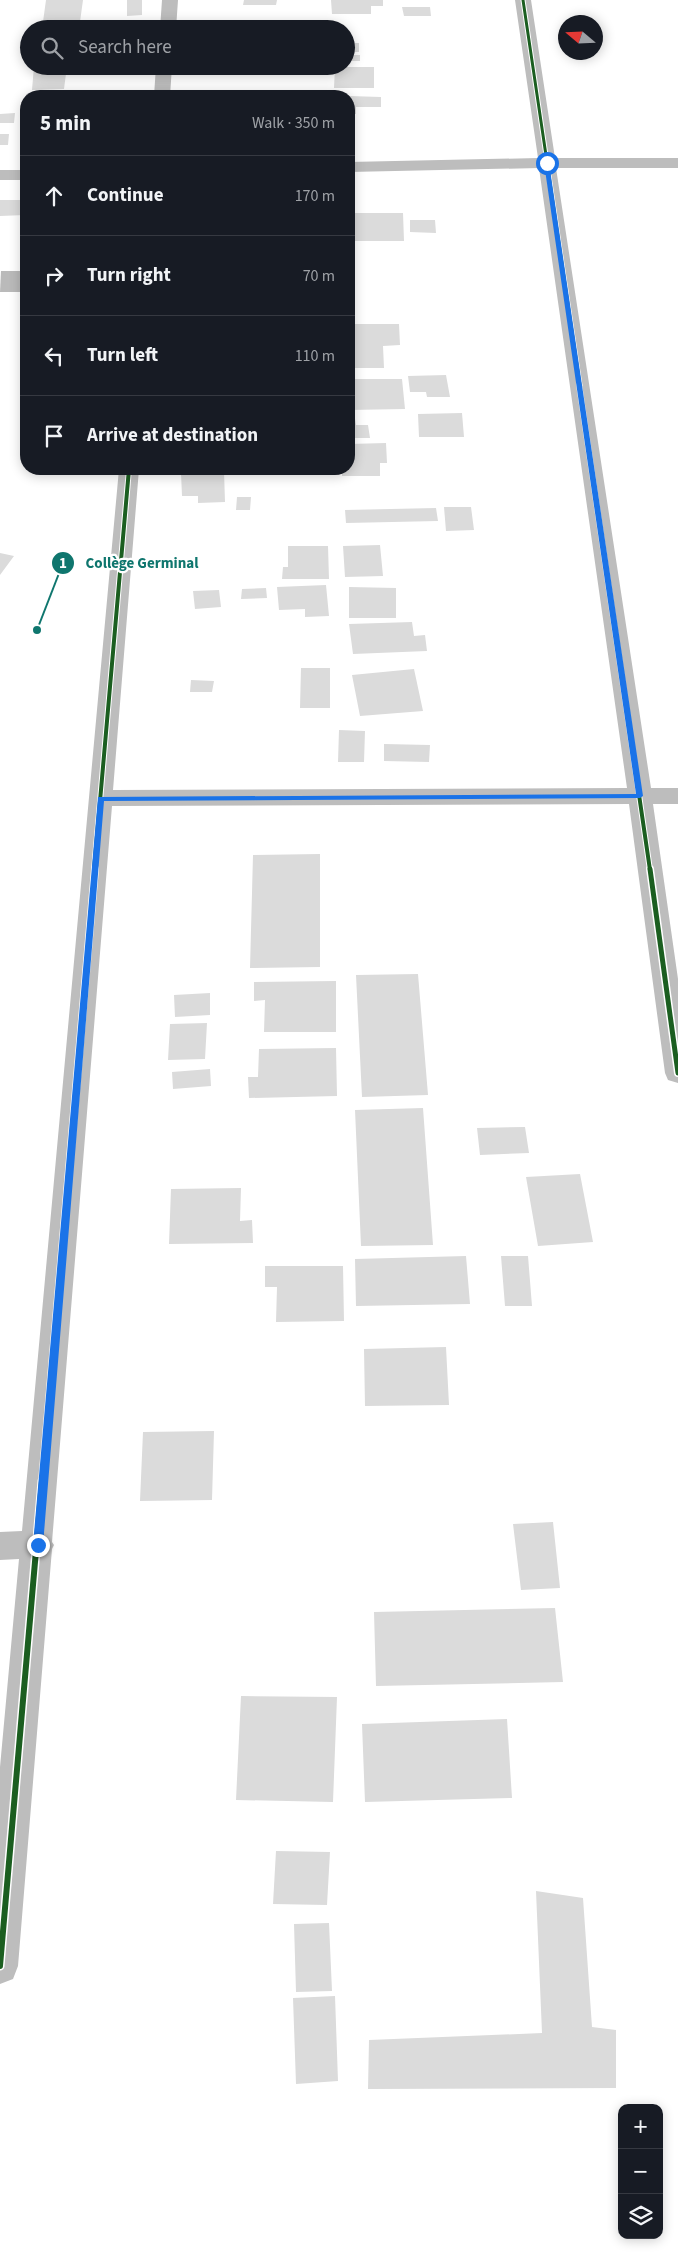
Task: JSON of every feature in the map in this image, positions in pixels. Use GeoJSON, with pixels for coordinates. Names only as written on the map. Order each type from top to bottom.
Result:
{"type":"FeatureCollection","features":[{"type":"Feature","properties":{"kind":"street"},"geometry":{"type":"LineString","coordinates":[[169,20],[170,0]]}},
{"type":"Feature","properties":{"kind":"street"},"geometry":{"type":"LineString","coordinates":[[523,0],[640,796],[678,1073]]}},
{"type":"Feature","properties":{"kind":"street"},"geometry":{"type":"LineString","coordinates":[[162,90],[163,75]]}},
{"type":"Feature","properties":{"kind":"street"},"geometry":{"type":"LineString","coordinates":[[355,167],[547,163],[678,164]]}},
{"type":"Feature","properties":{"kind":"street"},"geometry":{"type":"LineString","coordinates":[[0,175],[20,175]]}},
{"type":"Feature","properties":{"kind":"street"},"geometry":{"type":"LineString","coordinates":[[0,1966],[38,1545],[128,475]]}},
{"type":"Feature","properties":{"kind":"street"},"geometry":{"type":"LineString","coordinates":[[101,798],[678,796]]}},
{"type":"Feature","properties":{"kind":"street"},"geometry":{"type":"LineString","coordinates":[[0,1546],[38,1545]]}},
{"type":"Feature","properties":{"kind":"shaded area"},"geometry":{"type":"Polygon","coordinates":[[[1,271],[20,271],[20,292],[0,292],[1,271]]]}},
{"type":"Feature","properties":{"kind":"building"},"geometry":{"type":"Polygon","coordinates":[[[46,0],[83,0],[80,20],[43,20],[46,0]]]}},
{"type":"Feature","properties":{"kind":"building"},"geometry":{"type":"Polygon","coordinates":[[[127,0],[142,0],[142,15],[127,16],[127,0]]]}},
{"type":"Feature","properties":{"kind":"building"},"geometry":{"type":"Polygon","coordinates":[[[244,0],[277,0],[276,5],[243,5],[244,0]]]}},
{"type":"Feature","properties":{"kind":"building"},"geometry":{"type":"Polygon","coordinates":[[[331,0],[383,0],[383,6],[371,6],[371,14],[332,14],[331,0]]]}},
{"type":"Feature","properties":{"kind":"building"},"geometry":{"type":"Polygon","coordinates":[[[402,7],[430,7],[431,16],[404,16],[402,7]]]}},
{"type":"Feature","properties":{"kind":"building"},"geometry":{"type":"Polygon","coordinates":[[[355,43],[359,43],[359,52],[355,52],[355,43]]]}},
{"type":"Feature","properties":{"kind":"building"},"geometry":{"type":"Polygon","coordinates":[[[355,55],[360,55],[360,61],[355,61],[355,55]]]}},
{"type":"Feature","properties":{"kind":"building"},"geometry":{"type":"Polygon","coordinates":[[[355,67],[374,67],[374,88],[334,88],[335,75],[355,75],[355,67]]]}},
{"type":"Feature","properties":{"kind":"building"},"geometry":{"type":"Polygon","coordinates":[[[33,75],[66,75],[64,89],[32,90],[33,75]]]}},
{"type":"Feature","properties":{"kind":"building"},"geometry":{"type":"Polygon","coordinates":[[[355,96],[381,97],[381,107],[356,107],[356,114],[355,96]]]}},
{"type":"Feature","properties":{"kind":"building"},"geometry":{"type":"Polygon","coordinates":[[[15,113],[14,123],[0,123],[0,114],[15,113]]]}},
{"type":"Feature","properties":{"kind":"building"},"geometry":{"type":"Polygon","coordinates":[[[0,134],[9,134],[8,145],[0,145],[0,134]]]}},
{"type":"Feature","properties":{"kind":"building"},"geometry":{"type":"Polygon","coordinates":[[[0,200],[20,200],[20,215],[0,216],[0,200]]]}},
{"type":"Feature","properties":{"kind":"building"},"geometry":{"type":"Polygon","coordinates":[[[355,213],[403,213],[404,241],[355,241],[355,213]]]}},
{"type":"Feature","properties":{"kind":"building"},"geometry":{"type":"Polygon","coordinates":[[[410,220],[435,220],[436,233],[410,232],[410,220]]]}},
{"type":"Feature","properties":{"kind":"building"},"geometry":{"type":"Polygon","coordinates":[[[355,324],[399,324],[400,345],[383,346],[384,368],[355,368],[355,324]]]}},
{"type":"Feature","properties":{"kind":"building"},"geometry":{"type":"Polygon","coordinates":[[[446,375],[450,397],[427,397],[426,392],[410,392],[408,376],[446,375]]]}},
{"type":"Feature","properties":{"kind":"building"},"geometry":{"type":"Polygon","coordinates":[[[355,379],[402,379],[405,409],[355,410],[355,379]]]}},
{"type":"Feature","properties":{"kind":"building"},"geometry":{"type":"Polygon","coordinates":[[[462,413],[464,437],[419,437],[418,414],[462,413]]]}},
{"type":"Feature","properties":{"kind":"building"},"geometry":{"type":"Polygon","coordinates":[[[355,418],[356,425],[368,425],[370,438],[355,438],[355,418]]]}},
{"type":"Feature","properties":{"kind":"building"},"geometry":{"type":"Polygon","coordinates":[[[386,443],[387,463],[380,463],[380,476],[342,476],[355,475],[355,444],[386,443]]]}},
{"type":"Feature","properties":{"kind":"building"},"geometry":{"type":"Polygon","coordinates":[[[181,475],[224,475],[225,502],[198,503],[198,496],[182,496],[181,475]]]}},
{"type":"Feature","properties":{"kind":"building"},"geometry":{"type":"Polygon","coordinates":[[[237,497],[251,497],[250,510],[236,510],[237,497]]]}},
{"type":"Feature","properties":{"kind":"building"},"geometry":{"type":"Polygon","coordinates":[[[444,507],[471,507],[474,530],[446,531],[444,507]]]}},
{"type":"Feature","properties":{"kind":"building"},"geometry":{"type":"Polygon","coordinates":[[[436,508],[438,521],[346,523],[345,510],[436,508]]]}},
{"type":"Feature","properties":{"kind":"building"},"geometry":{"type":"Polygon","coordinates":[[[380,545],[383,576],[345,577],[343,546],[380,545]]]}},
{"type":"Feature","properties":{"kind":"building"},"geometry":{"type":"Polygon","coordinates":[[[288,546],[328,546],[329,579],[282,579],[283,567],[288,567],[288,546]]]}},
{"type":"Feature","properties":{"kind":"building"},"geometry":{"type":"Polygon","coordinates":[[[0,553],[14,556],[0,575],[0,553]]]}},
{"type":"Feature","properties":{"kind":"building"},"geometry":{"type":"Polygon","coordinates":[[[326,585],[329,616],[305,617],[305,609],[279,610],[277,587],[326,585]]]}},
{"type":"Feature","properties":{"kind":"building"},"geometry":{"type":"Polygon","coordinates":[[[349,587],[396,588],[396,618],[349,618],[349,587]]]}},
{"type":"Feature","properties":{"kind":"building"},"geometry":{"type":"Polygon","coordinates":[[[266,588],[267,598],[241,599],[242,589],[266,588]]]}},
{"type":"Feature","properties":{"kind":"building"},"geometry":{"type":"Polygon","coordinates":[[[219,590],[221,607],[195,609],[193,591],[219,590]]]}},
{"type":"Feature","properties":{"kind":"building"},"geometry":{"type":"Polygon","coordinates":[[[412,622],[414,636],[425,635],[427,651],[353,654],[349,624],[412,622]]]}},
{"type":"Feature","properties":{"kind":"building"},"geometry":{"type":"Polygon","coordinates":[[[301,668],[330,668],[330,708],[300,708],[301,668]]]}},
{"type":"Feature","properties":{"kind":"building"},"geometry":{"type":"Polygon","coordinates":[[[414,669],[423,711],[360,716],[352,675],[414,669]]]}},
{"type":"Feature","properties":{"kind":"building"},"geometry":{"type":"Polygon","coordinates":[[[191,680],[214,681],[212,692],[190,692],[191,680]]]}},
{"type":"Feature","properties":{"kind":"building"},"geometry":{"type":"Polygon","coordinates":[[[339,730],[365,731],[364,762],[338,762],[339,730]]]}},
{"type":"Feature","properties":{"kind":"building"},"geometry":{"type":"Polygon","coordinates":[[[384,744],[430,745],[429,762],[384,761],[384,744]]]}},
{"type":"Feature","properties":{"kind":"building"},"geometry":{"type":"Polygon","coordinates":[[[320,854],[320,967],[250,968],[253,855],[320,854]]]}},
{"type":"Feature","properties":{"kind":"building"},"geometry":{"type":"Polygon","coordinates":[[[418,974],[428,1095],[362,1097],[356,975],[418,974]]]}},
{"type":"Feature","properties":{"kind":"building"},"geometry":{"type":"Polygon","coordinates":[[[336,981],[336,1032],[264,1032],[265,1000],[254,1001],[254,982],[336,981]]]}},
{"type":"Feature","properties":{"kind":"building"},"geometry":{"type":"Polygon","coordinates":[[[210,993],[210,1015],[175,1017],[174,995],[210,993]]]}},
{"type":"Feature","properties":{"kind":"building"},"geometry":{"type":"Polygon","coordinates":[[[207,1023],[205,1059],[168,1060],[170,1024],[207,1023]]]}},
{"type":"Feature","properties":{"kind":"building"},"geometry":{"type":"Polygon","coordinates":[[[336,1048],[337,1096],[249,1098],[248,1077],[258,1077],[259,1049],[336,1048]]]}},
{"type":"Feature","properties":{"kind":"building"},"geometry":{"type":"Polygon","coordinates":[[[210,1069],[211,1086],[173,1089],[172,1072],[210,1069]]]}},
{"type":"Feature","properties":{"kind":"building"},"geometry":{"type":"Polygon","coordinates":[[[423,1108],[433,1245],[361,1246],[355,1110],[423,1108]]]}},
{"type":"Feature","properties":{"kind":"building"},"geometry":{"type":"Polygon","coordinates":[[[525,1127],[529,1153],[480,1155],[477,1128],[525,1127]]]}},
{"type":"Feature","properties":{"kind":"building"},"geometry":{"type":"Polygon","coordinates":[[[580,1174],[593,1242],[538,1246],[526,1177],[580,1174]]]}},
{"type":"Feature","properties":{"kind":"building"},"geometry":{"type":"Polygon","coordinates":[[[241,1188],[240,1221],[252,1220],[253,1243],[169,1244],[171,1189],[241,1188]]]}},
{"type":"Feature","properties":{"kind":"building"},"geometry":{"type":"Polygon","coordinates":[[[466,1256],[470,1304],[356,1306],[355,1259],[466,1256]]]}},
{"type":"Feature","properties":{"kind":"building"},"geometry":{"type":"Polygon","coordinates":[[[501,1256],[528,1256],[532,1306],[505,1306],[501,1256]]]}},
{"type":"Feature","properties":{"kind":"building"},"geometry":{"type":"Polygon","coordinates":[[[265,1266],[343,1266],[344,1321],[276,1322],[277,1287],[265,1287],[265,1266]]]}},
{"type":"Feature","properties":{"kind":"building"},"geometry":{"type":"Polygon","coordinates":[[[446,1347],[449,1405],[365,1406],[364,1349],[446,1347]]]}},
{"type":"Feature","properties":{"kind":"building"},"geometry":{"type":"Polygon","coordinates":[[[214,1431],[212,1500],[140,1501],[143,1432],[214,1431]]]}},
{"type":"Feature","properties":{"kind":"building"},"geometry":{"type":"Polygon","coordinates":[[[553,1522],[560,1588],[521,1590],[513,1524],[553,1522]]]}},
{"type":"Feature","properties":{"kind":"building"},"geometry":{"type":"Polygon","coordinates":[[[555,1608],[563,1682],[376,1686],[374,1612],[555,1608]]]}},
{"type":"Feature","properties":{"kind":"building"},"geometry":{"type":"Polygon","coordinates":[[[241,1696],[337,1697],[333,1802],[236,1800],[241,1696]]]}},
{"type":"Feature","properties":{"kind":"building"},"geometry":{"type":"Polygon","coordinates":[[[507,1719],[512,1798],[365,1802],[362,1724],[507,1719]]]}},
{"type":"Feature","properties":{"kind":"building"},"geometry":{"type":"Polygon","coordinates":[[[276,1851],[330,1852],[327,1905],[273,1904],[276,1851]]]}},
{"type":"Feature","properties":{"kind":"building"},"geometry":{"type":"Polygon","coordinates":[[[536,1891],[583,1898],[592,2027],[616,2030],[616,2088],[368,2089],[369,2040],[542,2033],[536,1891]]]}},
{"type":"Feature","properties":{"kind":"building"},"geometry":{"type":"Polygon","coordinates":[[[329,1923],[332,1991],[296,1992],[294,1924],[329,1923]]]}},
{"type":"Feature","properties":{"kind":"building"},"geometry":{"type":"Polygon","coordinates":[[[335,1996],[338,2081],[296,2084],[293,1998],[335,1996]]]}},
{"type":"Feature","properties":{"kind":"cycle path"},"geometry":{"type":"LineString","coordinates":[[523,0],[640,796],[678,1073]]}},
{"type":"Feature","properties":{"kind":"cycle path"},"geometry":{"type":"LineString","coordinates":[[0,1966],[128,475]]}},
{"type":"Feature","properties":{"kind":"place","name":"Collège Germinal"},"geometry":{"type":"Point","coordinates":[37,630]}},
{"type":"Feature","properties":{"kind":"route"},"geometry":{"type":"LineString","coordinates":[[38,1545],[101,798],[640,796],[547,163]]}}]}
